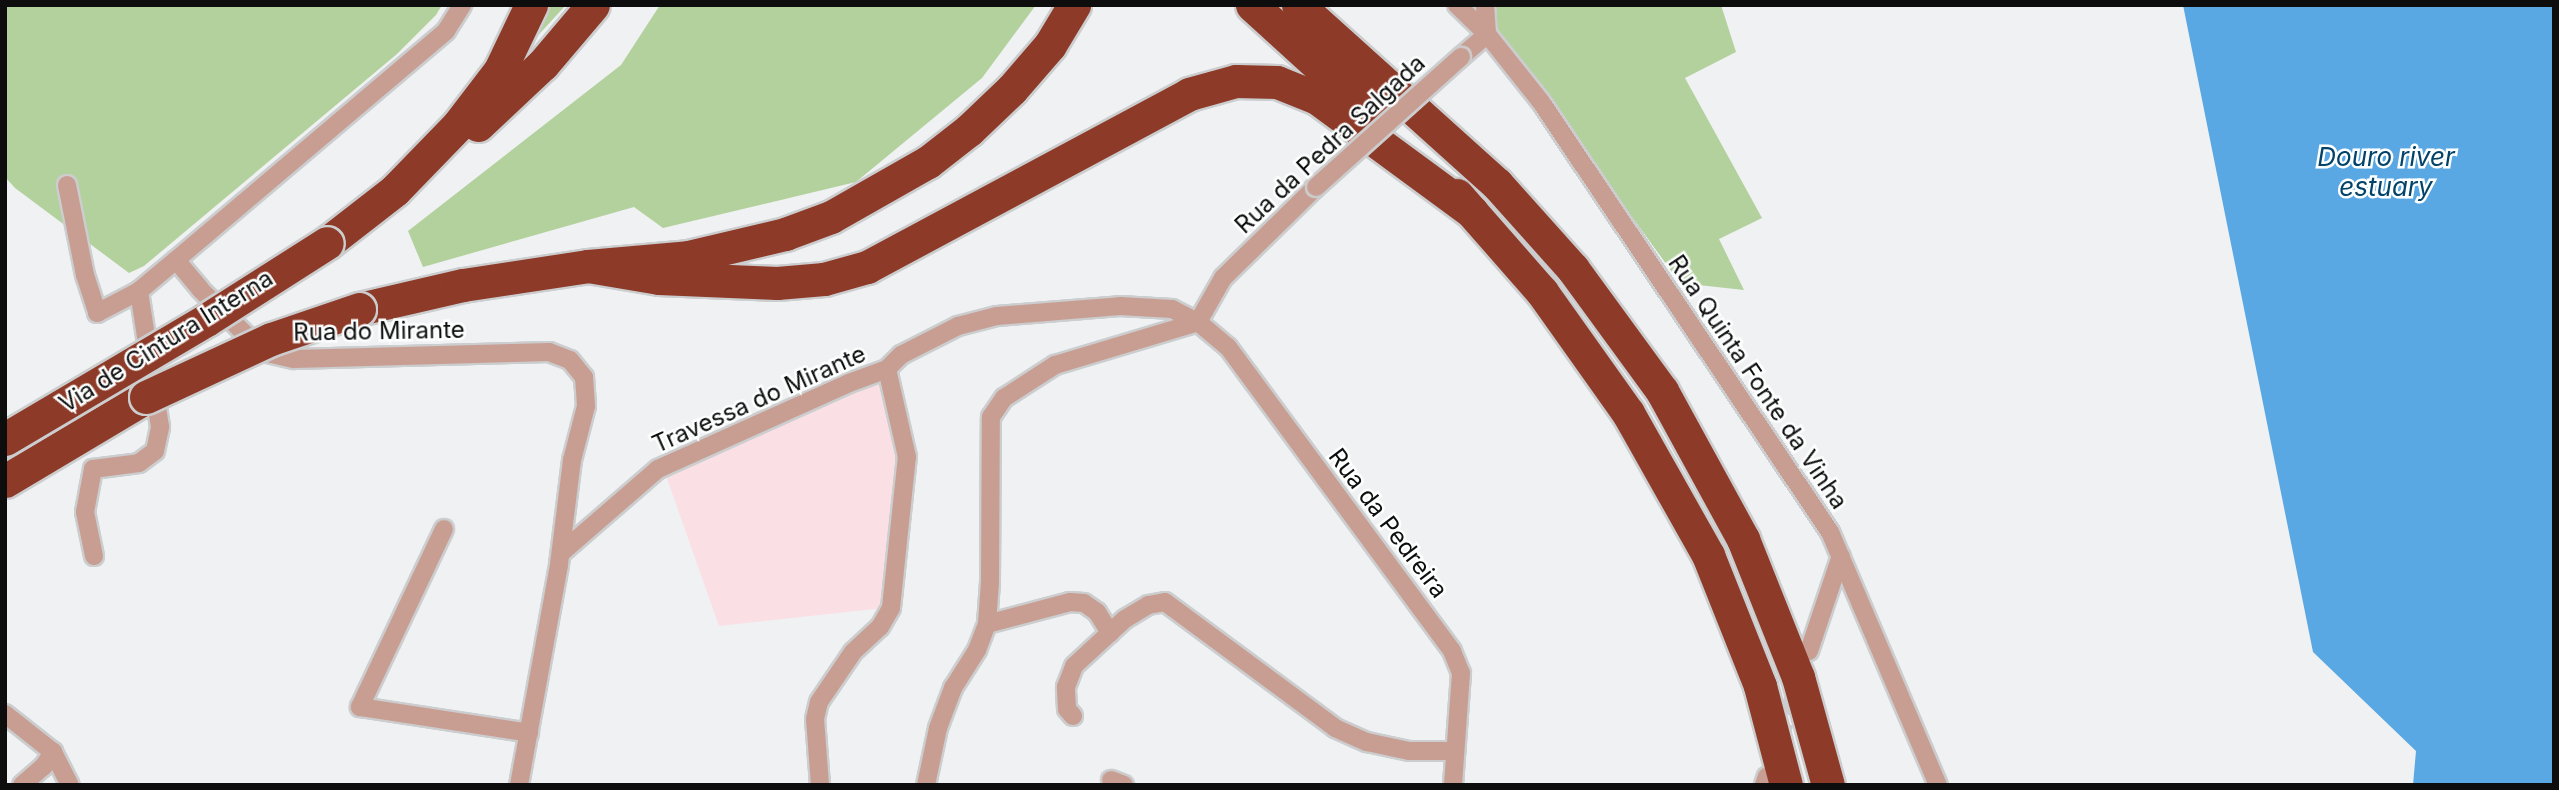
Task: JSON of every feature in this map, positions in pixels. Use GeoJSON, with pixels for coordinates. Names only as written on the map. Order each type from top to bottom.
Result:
{"type":"FeatureCollection","features":[{"type":"Feature","properties":{"kind":"highway"},"geometry":{"type":"LineString","coordinates":[[395,190],[458,125],[500,70],[531,5]]}},
{"type":"Feature","properties":{"kind":"highway"},"geometry":{"type":"LineString","coordinates":[[395,190],[442,159],[543,64],[593,5]]}},
{"type":"Feature","properties":{"kind":"highway"},"geometry":{"type":"LineString","coordinates":[[588,267],[688,257],[785,234],[831,216],[928,162],[969,130],[1012,89],[1050,45],[1074,5]]}},
{"type":"Feature","properties":{"kind":"highway"},"geometry":{"type":"LineString","coordinates":[[1252,5],[1425,163],[1472,212],[1542,292],[1628,413],[1707,555],[1760,686],[1772,782]]}},
{"type":"Feature","properties":{"kind":"highway"},"geometry":{"type":"LineString","coordinates":[[1297,5],[1497,184],[1573,268],[1662,391],[1743,539],[1798,677],[1828,785]]}},
{"type":"Feature","properties":{"kind":"highway"},"geometry":{"type":"LineString","coordinates":[[1331,5],[1457,125],[1497,184]]}},
{"type":"Feature","properties":{"kind":"highway"},"geometry":{"type":"LineString","coordinates":[[588,267],[659,278],[777,283],[824,279],[867,267],[1189,94],[1236,80],[1277,82],[1317,98],[1472,212]]}},
{"type":"Feature","properties":{"kind":"highway","name":"Via de Cintura Interna"},"geometry":{"type":"LineString","coordinates":[[5,439],[206,320],[327,243],[395,190]]}},
{"type":"Feature","properties":{"kind":"highway","name":"Via de Cintura Interna"},"geometry":{"type":"LineString","coordinates":[[5,481],[146,397],[271,339],[359,309],[463,285],[588,267]]}},
{"type":"Feature","properties":{"kind":"street"},"geometry":{"type":"LineString","coordinates":[[67,185],[85,275],[97,313],[139,291],[176,260],[446,31],[462,5]]}},
{"type":"Feature","properties":{"kind":"street"},"geometry":{"type":"LineString","coordinates":[[1457,5],[1487,34]]}},
{"type":"Feature","properties":{"kind":"street"},"geometry":{"type":"LineString","coordinates":[[1485,5],[1487,34]]}},
{"type":"Feature","properties":{"kind":"street","name":"Rua da Pedra Salgada"},"geometry":{"type":"LineString","coordinates":[[1198,321],[1223,278],[1315,187],[1487,34]]}},
{"type":"Feature","properties":{"kind":"street","name":"Rua Quinta Fonte da Vinha"},"geometry":{"type":"LineString","coordinates":[[1487,34],[1541,102],[1823,521],[1841,556],[1938,785]]}},
{"type":"Feature","properties":{"kind":"street","name":"Rua do Mirante"},"geometry":{"type":"LineString","coordinates":[[176,260],[200,289],[263,352],[294,359],[549,352],[570,360],[584,377],[586,407],[572,460],[561,553],[519,785]]}},
{"type":"Feature","properties":{"kind":"street"},"geometry":{"type":"LineString","coordinates":[[94,556],[85,512],[93,469],[139,463],[155,451],[160,426],[139,291]]}},
{"type":"Feature","properties":{"kind":"street","name":"Travessa do Mirante"},"geometry":{"type":"LineString","coordinates":[[561,553],[658,469],[849,383],[887,369],[901,355],[958,326],[997,316],[1120,306],[1172,309],[1198,321]]}},
{"type":"Feature","properties":{"kind":"street"},"geometry":{"type":"LineString","coordinates":[[926,785],[938,728],[953,688],[977,650],[987,624],[990,582],[990,417],[1004,398],[1055,365],[1198,321]]}},
{"type":"Feature","properties":{"kind":"street","name":"Rua da Pedreira"},"geometry":{"type":"LineString","coordinates":[[1198,321],[1228,347],[1452,651],[1461,673],[1453,751],[1453,785]]}},
{"type":"Feature","properties":{"kind":"street"},"geometry":{"type":"LineString","coordinates":[[820,785],[815,719],[818,702],[853,652],[880,627],[891,608],[907,457],[887,369]]}},
{"type":"Feature","properties":{"kind":"street"},"geometry":{"type":"LineString","coordinates":[[444,529],[360,707],[529,733]]}},
{"type":"Feature","properties":{"kind":"street"},"geometry":{"type":"LineString","coordinates":[[1809,651],[1841,556]]}},
{"type":"Feature","properties":{"kind":"street"},"geometry":{"type":"LineString","coordinates":[[987,624],[1070,602],[1084,603],[1097,612],[1110,633]]}},
{"type":"Feature","properties":{"kind":"street"},"geometry":{"type":"LineString","coordinates":[[1073,716],[1067,709],[1066,687],[1074,666],[1125,619],[1148,605],[1165,602],[1335,728],[1367,742],[1409,751],[1453,751]]}},
{"type":"Feature","properties":{"kind":"street"},"geometry":{"type":"LineString","coordinates":[[5,714],[53,752],[70,785]]}},
{"type":"Feature","properties":{"kind":"street"},"geometry":{"type":"LineString","coordinates":[[22,785],[44,766],[53,752]]}},
{"type":"Feature","properties":{"kind":"shaded area"},"geometry":{"type":"Polygon","coordinates":[[[877,381],[900,448],[884,608],[719,626],[665,473],[877,381]]]}},
{"type":"Feature","properties":{"kind":"green space"},"geometry":{"type":"Polygon","coordinates":[[[5,5],[442,5],[436,15],[397,54],[144,266],[129,273],[15,188],[5,177],[5,5]]]}},
{"type":"Feature","properties":{"kind":"green space"},"geometry":{"type":"Polygon","coordinates":[[[544,5],[566,5],[531,43],[530,34],[544,5]]]}},
{"type":"Feature","properties":{"kind":"green space"},"geometry":{"type":"Polygon","coordinates":[[[660,5],[1036,5],[982,78],[856,182],[663,228],[634,207],[423,267],[408,231],[621,65],[660,5]]]}},
{"type":"Feature","properties":{"kind":"green space"},"geometry":{"type":"Polygon","coordinates":[[[1468,5],[1721,5],[1736,52],[1685,78],[1762,218],[1719,239],[1744,290],[1680,283],[1505,42],[1468,5]]]}},
{"type":"Feature","properties":{"kind":"water","name":"Douro river estuary"},"geometry":{"type":"Polygon","coordinates":[[[2183,5],[2554,5],[2554,785],[2413,785],[2416,751],[2313,652],[2183,5]]]}},
{"type":"Feature","properties":{"kind":"tunnel"},"geometry":{"type":"LineString","coordinates":[[1779,740],[1797,687]]}}]}
